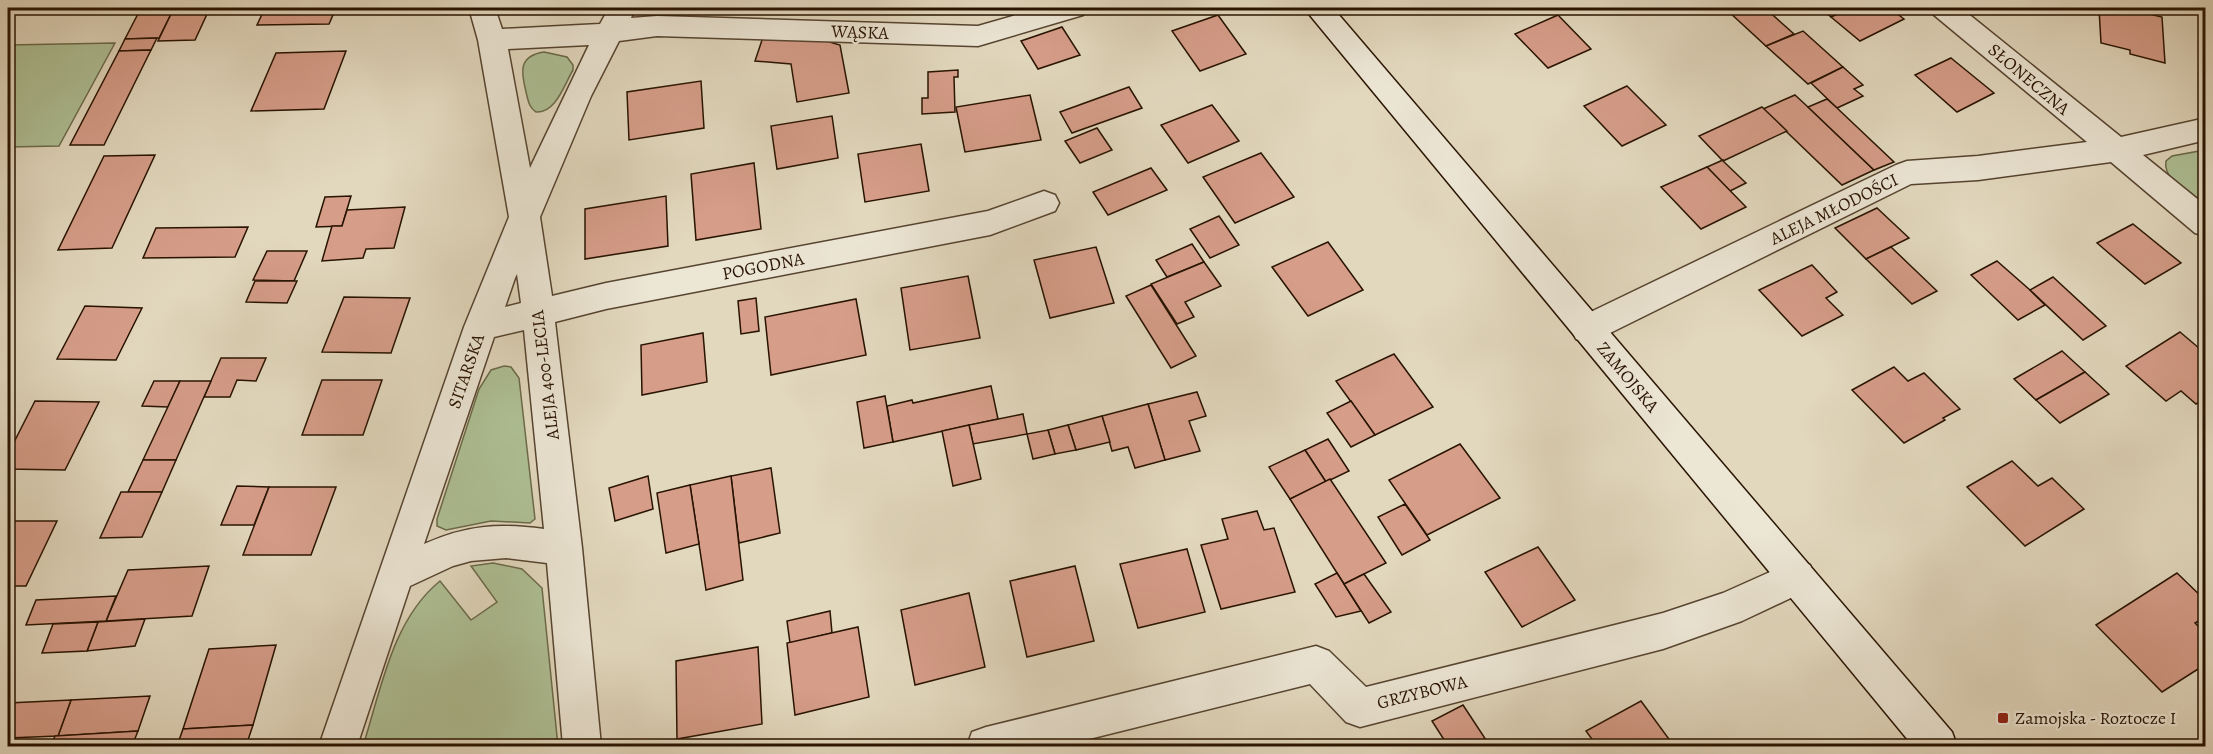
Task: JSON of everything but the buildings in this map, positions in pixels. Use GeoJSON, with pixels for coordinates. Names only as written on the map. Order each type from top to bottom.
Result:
{"type":"FeatureCollection","features":[{"type":"Feature","properties":{"kind":"street","name":"ALEJA 400-LECIA"},"geometry":{"type":"LineString","coordinates":[[482,8],[492,40],[524,214],[538,312],[564,548],[582,747]]}},
{"type":"Feature","properties":{"kind":"street","name":"WĄSKA"},"geometry":{"type":"LineString","coordinates":[[492,40],[615,21],[630,28],[657,26],[978,36],[1022,15],[1073,8]]}},
{"type":"Feature","properties":{"kind":"street","name":"ZAMOJSKA"},"geometry":{"type":"LineString","coordinates":[[1318,8],[1938,747]]}},
{"type":"Feature","properties":{"kind":"street","name":"SŁONECZNA"},"geometry":{"type":"LineString","coordinates":[[1944,8],[2205,224]]}},
{"type":"Feature","properties":{"kind":"street","name":"SITARSKA"},"geometry":{"type":"LineString","coordinates":[[338,747],[480,327],[524,214],[615,21]]}},
{"type":"Feature","properties":{"kind":"street","name":"ALEJA MŁODOŚCI"},"geometry":{"type":"LineString","coordinates":[[1587,329],[1907,173],[1978,168],[2115,150],[2205,129]]}},
{"type":"Feature","properties":{"kind":"street","name":"POGODNA"},"geometry":{"type":"LineString","coordinates":[[480,327],[606,296],[990,223],[1044,203]]}},
{"type":"Feature","properties":{"kind":"street"},"geometry":{"type":"LineString","coordinates":[[398,574],[442,553],[471,544],[499,542],[564,548]]}},
{"type":"Feature","properties":{"kind":"street","name":"GRZYBOWA"},"geometry":{"type":"LineString","coordinates":[[986,747],[1316,664],[1359,708],[1663,632],[1729,609],[1797,578]]}},
{"type":"Feature","properties":{"kind":"green space"},"geometry":{"type":"Polygon","coordinates":[[[115,43],[59,146],[8,147],[8,45],[115,43]]]}},
{"type":"Feature","properties":{"kind":"green space"},"geometry":{"type":"Polygon","coordinates":[[[544,52],[567,57],[573,65],[573,70],[554,103],[543,111],[536,112],[528,101],[523,66],[530,57],[544,52]]]}},
{"type":"Feature","properties":{"kind":"green space"},"geometry":{"type":"Polygon","coordinates":[[[2205,150],[2205,206],[2173,181],[2166,168],[2166,161],[2172,156],[2205,150]]]}},
{"type":"Feature","properties":{"kind":"green space"},"geometry":{"type":"Polygon","coordinates":[[[504,366],[511,367],[519,378],[535,519],[530,523],[491,521],[446,530],[437,526],[437,519],[479,389],[491,370],[504,366]]]}},
{"type":"Feature","properties":{"kind":"green space"},"geometry":{"type":"Polygon","coordinates":[[[493,563],[522,569],[542,588],[558,746],[363,746],[390,657],[410,615],[440,581],[471,620],[497,602],[471,566],[493,563]]]}},
{"type":"Feature","properties":{"kind":"place","name":"Zamojska - Roztocze I"},"geometry":{"type":"Point","coordinates":[2003,718]}}]}
